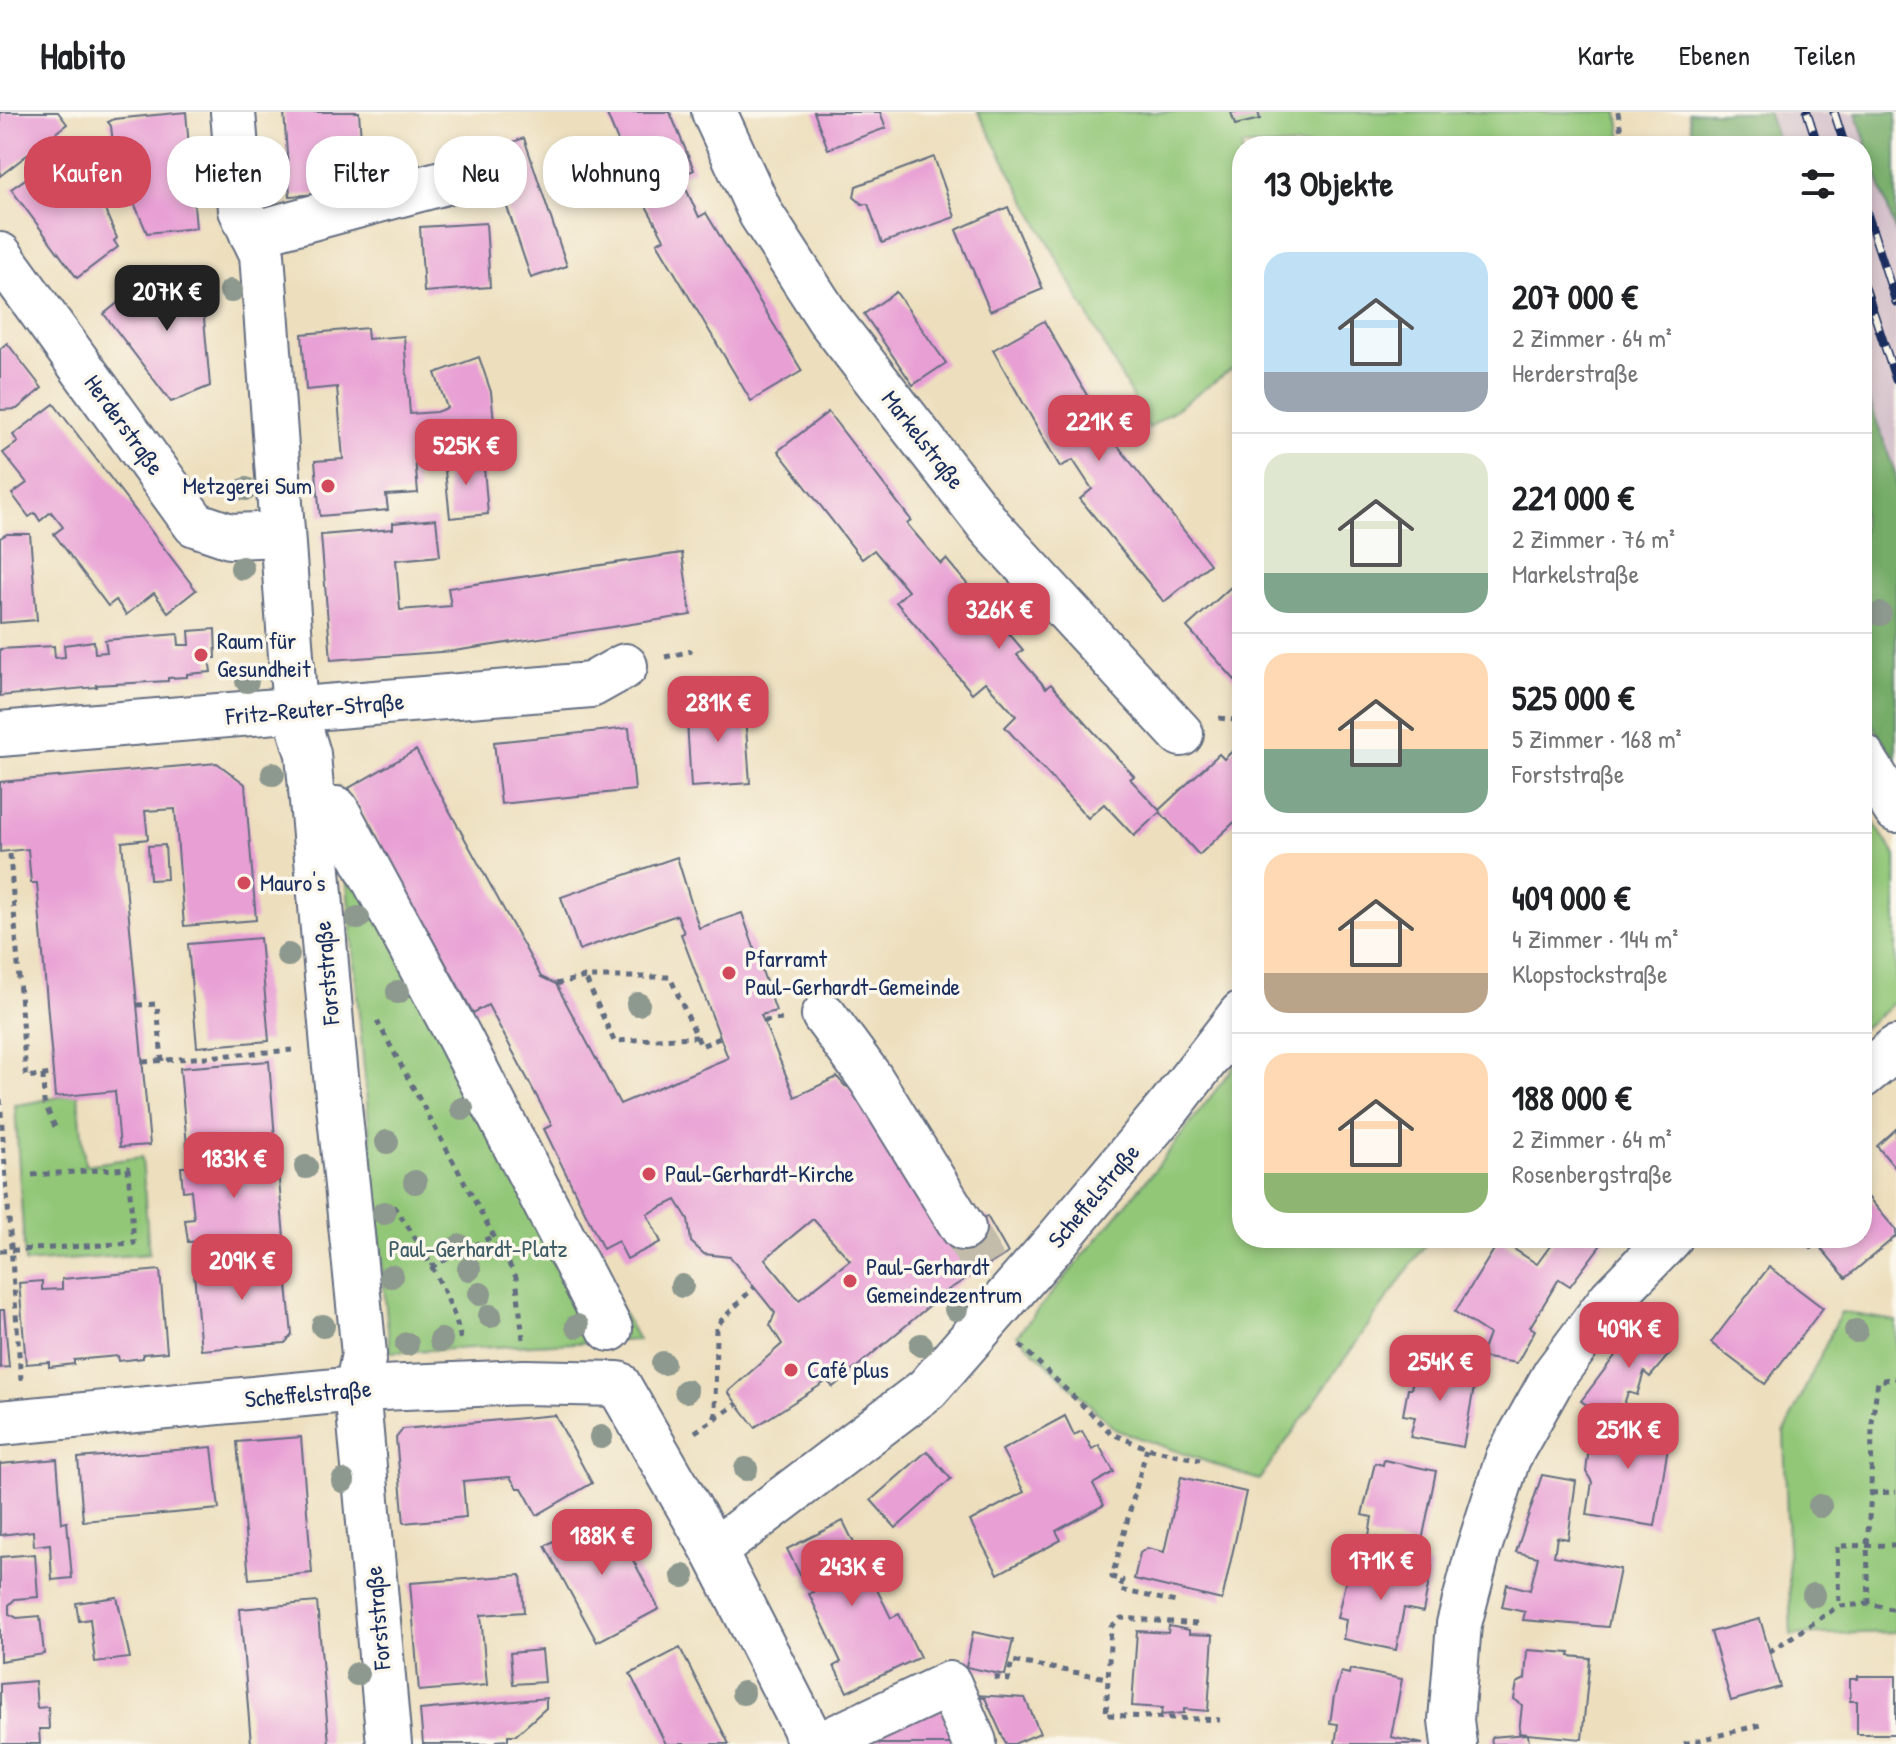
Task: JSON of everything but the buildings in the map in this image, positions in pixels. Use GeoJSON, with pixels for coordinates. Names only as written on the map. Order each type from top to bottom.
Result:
{"type":"FeatureCollection","features":[{"type":"Feature","properties":{"kind":"street","name":"Forststraße"},"geometry":{"type":"LineString","coordinates":[[233,112],[241,210],[262,254],[295,711],[308,754],[364,1354],[357,1389],[389,1744]]}},
{"type":"Feature","properties":{"kind":"street","name":"Markelstraße"},"geometry":{"type":"LineString","coordinates":[[714,112],[761,214],[829,319],[991,528],[1181,734]]}},
{"type":"Feature","properties":{"kind":"street"},"geometry":{"type":"LineString","coordinates":[[252,234],[434,185]]}},
{"type":"Feature","properties":{"kind":"street","name":"Herderstraße"},"geometry":{"type":"LineString","coordinates":[[0,255],[195,524],[230,536],[282,534]]}},
{"type":"Feature","properties":{"kind":"street","name":"Fritz-Reuter-Straße"},"geometry":{"type":"LineString","coordinates":[[0,734],[591,685],[625,666]]}},
{"type":"Feature","properties":{"kind":"street"},"geometry":{"type":"LineString","coordinates":[[1872,772],[1896,810]]}},
{"type":"Feature","properties":{"kind":"street"},"geometry":{"type":"LineString","coordinates":[[336,809],[459,1037],[610,1329]]}},
{"type":"Feature","properties":{"kind":"street"},"geometry":{"type":"LineString","coordinates":[[824,1015],[871,1079],[963,1228]]}},
{"type":"Feature","properties":{"kind":"street","name":"Scheffelstraße"},"geometry":{"type":"LineString","coordinates":[[0,1423],[357,1389],[524,1382],[618,1384],[714,1551],[927,1389],[1170,1106],[1232,1026]]}},
{"type":"Feature","properties":{"kind":"street"},"geometry":{"type":"LineString","coordinates":[[1872,1068],[1896,1048]]}},
{"type":"Feature","properties":{"kind":"street"},"geometry":{"type":"LineString","coordinates":[[1454,1744],[1451,1720],[1459,1624],[1478,1551],[1508,1458],[1555,1374],[1611,1299],[1660,1248]]}},
{"type":"Feature","properties":{"kind":"street"},"geometry":{"type":"LineString","coordinates":[[714,1551],[804,1726],[810,1744]]}},
{"type":"Feature","properties":{"kind":"street"},"geometry":{"type":"LineString","coordinates":[[822,1744],[949,1684],[974,1742]]}},
{"type":"Feature","properties":{"kind":"path"},"geometry":{"type":"LineString","coordinates":[[1618,112],[1622,136]]}},
{"type":"Feature","properties":{"kind":"path"},"geometry":{"type":"LineString","coordinates":[[10,854],[26,1077],[53,1074]]}},
{"type":"Feature","properties":{"kind":"path"},"geometry":{"type":"LineString","coordinates":[[556,984],[585,977],[670,977],[701,1046],[720,1038]]}},
{"type":"Feature","properties":{"kind":"path"},"geometry":{"type":"LineString","coordinates":[[585,977],[614,1041],[697,1037]]}},
{"type":"Feature","properties":{"kind":"path"},"geometry":{"type":"LineString","coordinates":[[137,1005],[157,1004],[162,1061]]}},
{"type":"Feature","properties":{"kind":"path"},"geometry":{"type":"LineString","coordinates":[[371,1010],[516,1277],[523,1340]]}},
{"type":"Feature","properties":{"kind":"path"},"geometry":{"type":"LineString","coordinates":[[143,1062],[333,1046]]}},
{"type":"Feature","properties":{"kind":"path"},"geometry":{"type":"LineString","coordinates":[[43,1075],[44,1102],[56,1129]]}},
{"type":"Feature","properties":{"kind":"path"},"geometry":{"type":"LineString","coordinates":[[0,1099],[20,1361]]}},
{"type":"Feature","properties":{"kind":"path"},"geometry":{"type":"LineString","coordinates":[[0,1251],[134,1243],[128,1168],[32,1175]]}},
{"type":"Feature","properties":{"kind":"path"},"geometry":{"type":"LineString","coordinates":[[393,1206],[405,1220],[431,1267],[460,1329],[461,1344]]}},
{"type":"Feature","properties":{"kind":"path"},"geometry":{"type":"LineString","coordinates":[[431,1267],[495,1235]]}},
{"type":"Feature","properties":{"kind":"path"},"geometry":{"type":"LineString","coordinates":[[715,1418],[716,1326],[754,1287]]}},
{"type":"Feature","properties":{"kind":"path"},"geometry":{"type":"LineString","coordinates":[[1000,1302],[1112,1434],[1147,1448],[1200,1460]]}},
{"type":"Feature","properties":{"kind":"path"},"geometry":{"type":"LineString","coordinates":[[1869,1604],[1867,1545],[1872,1423],[1878,1381],[1896,1378]]}},
{"type":"Feature","properties":{"kind":"path"},"geometry":{"type":"LineString","coordinates":[[700,1429],[737,1404]]}},
{"type":"Feature","properties":{"kind":"path"},"geometry":{"type":"LineString","coordinates":[[1147,1448],[1112,1577],[1122,1580],[1120,1590],[1176,1602]]}},
{"type":"Feature","properties":{"kind":"path"},"geometry":{"type":"LineString","coordinates":[[1871,1493],[1896,1492]]}},
{"type":"Feature","properties":{"kind":"path"},"geometry":{"type":"LineString","coordinates":[[1839,1606],[1837,1546],[1896,1545]]}},
{"type":"Feature","properties":{"kind":"path"},"geometry":{"type":"LineString","coordinates":[[1769,1652],[1839,1606],[1869,1604],[1896,1610]]}},
{"type":"Feature","properties":{"kind":"path"},"geometry":{"type":"LineString","coordinates":[[1197,1624],[1121,1618],[1111,1627],[1106,1715],[1220,1720]]}},
{"type":"Feature","properties":{"kind":"path"},"geometry":{"type":"LineString","coordinates":[[979,1675],[1008,1680],[1012,1661],[1107,1678]]}},
{"type":"Feature","properties":{"kind":"path"},"geometry":{"type":"LineString","coordinates":[[1684,1744],[1764,1724]]}},
{"type":"Feature","properties":{"kind":"shaded area"},"geometry":{"type":"Polygon","coordinates":[[[1768,112],[1856,112],[1864,136],[1776,136],[1768,112]]]}},
{"type":"Feature","properties":{"kind":"shaded area"},"geometry":{"type":"Polygon","coordinates":[[[1872,160],[1896,233],[1896,476],[1872,408],[1872,160]]]}},
{"type":"Feature","properties":{"kind":"green space"},"geometry":{"type":"Polygon","coordinates":[[[978,112],[1618,112],[1622,136],[1232,136],[1232,369],[1149,428],[978,112]]]}},
{"type":"Feature","properties":{"kind":"green space"},"geometry":{"type":"Polygon","coordinates":[[[1688,112],[1768,112],[1776,136],[1692,136],[1688,112]]]}},
{"type":"Feature","properties":{"kind":"green space"},"geometry":{"type":"Polygon","coordinates":[[[1856,112],[1895,112],[1896,233],[1872,160],[1872,136],[1864,136],[1856,112]]]}},
{"type":"Feature","properties":{"kind":"green space"},"geometry":{"type":"Polygon","coordinates":[[[1872,408],[1896,476],[1896,760],[1872,724],[1872,408]]]}},
{"type":"Feature","properties":{"kind":"green space","name":"Paul-Gerhardt-Platz"},"geometry":{"type":"Polygon","coordinates":[[[338,786],[638,1340],[390,1352],[338,786]]]}},
{"type":"Feature","properties":{"kind":"green space"},"geometry":{"type":"Polygon","coordinates":[[[1872,820],[1896,856],[1896,1001],[1872,1021],[1872,820]]]}},
{"type":"Feature","properties":{"kind":"green space"},"geometry":{"type":"Polygon","coordinates":[[[1232,1069],[1232,1248],[1423,1248],[1259,1480],[1116,1430],[1017,1335],[1153,1172],[1232,1069]]]}},
{"type":"Feature","properties":{"kind":"green space"},"geometry":{"type":"Polygon","coordinates":[[[78,1094],[85,1165],[142,1157],[149,1254],[25,1263],[15,1105],[78,1094]]]}},
{"type":"Feature","properties":{"kind":"green space"},"geometry":{"type":"Polygon","coordinates":[[[1841,1312],[1896,1321],[1896,1632],[1791,1635],[1784,1433],[1841,1312]]]}},
{"type":"Feature","properties":{"kind":"tunnel"},"geometry":{"type":"LineString","coordinates":[[963,1228],[985,1267]]}},
{"type":"Feature","properties":{"kind":"railway"},"geometry":{"type":"LineString","coordinates":[[1807,112],[1815,136]]}},
{"type":"Feature","properties":{"kind":"railway"},"geometry":{"type":"LineString","coordinates":[[1834,112],[1842,136]]}},
{"type":"Feature","properties":{"kind":"railway"},"geometry":{"type":"LineString","coordinates":[[1872,229],[1896,302]]}},
{"type":"Feature","properties":{"kind":"railway"},"geometry":{"type":"LineString","coordinates":[[1872,308],[1896,380]]}},
{"type":"Feature","properties":{"kind":"place","name":"Metzgerei Sum"},"geometry":{"type":"Point","coordinates":[328,486]}},
{"type":"Feature","properties":{"kind":"place","name":"Raum für Gesundheit"},"geometry":{"type":"Point","coordinates":[201,655]}},
{"type":"Feature","properties":{"kind":"place","name":"Mauro's"},"geometry":{"type":"Point","coordinates":[244,883]}},
{"type":"Feature","properties":{"kind":"place","name":"Pfarramt Paul-Gerhardt-Gemeinde"},"geometry":{"type":"Point","coordinates":[729,973]}},
{"type":"Feature","properties":{"kind":"place","name":"Paul-Gerhardt-Kirche"},"geometry":{"type":"Point","coordinates":[649,1174]}},
{"type":"Feature","properties":{"kind":"place","name":"Paul-Gerhardt Gemeindezentrum"},"geometry":{"type":"Point","coordinates":[850,1281]}},
{"type":"Feature","properties":{"kind":"place","name":"Café plus"},"geometry":{"type":"Point","coordinates":[791,1370]}}]}
